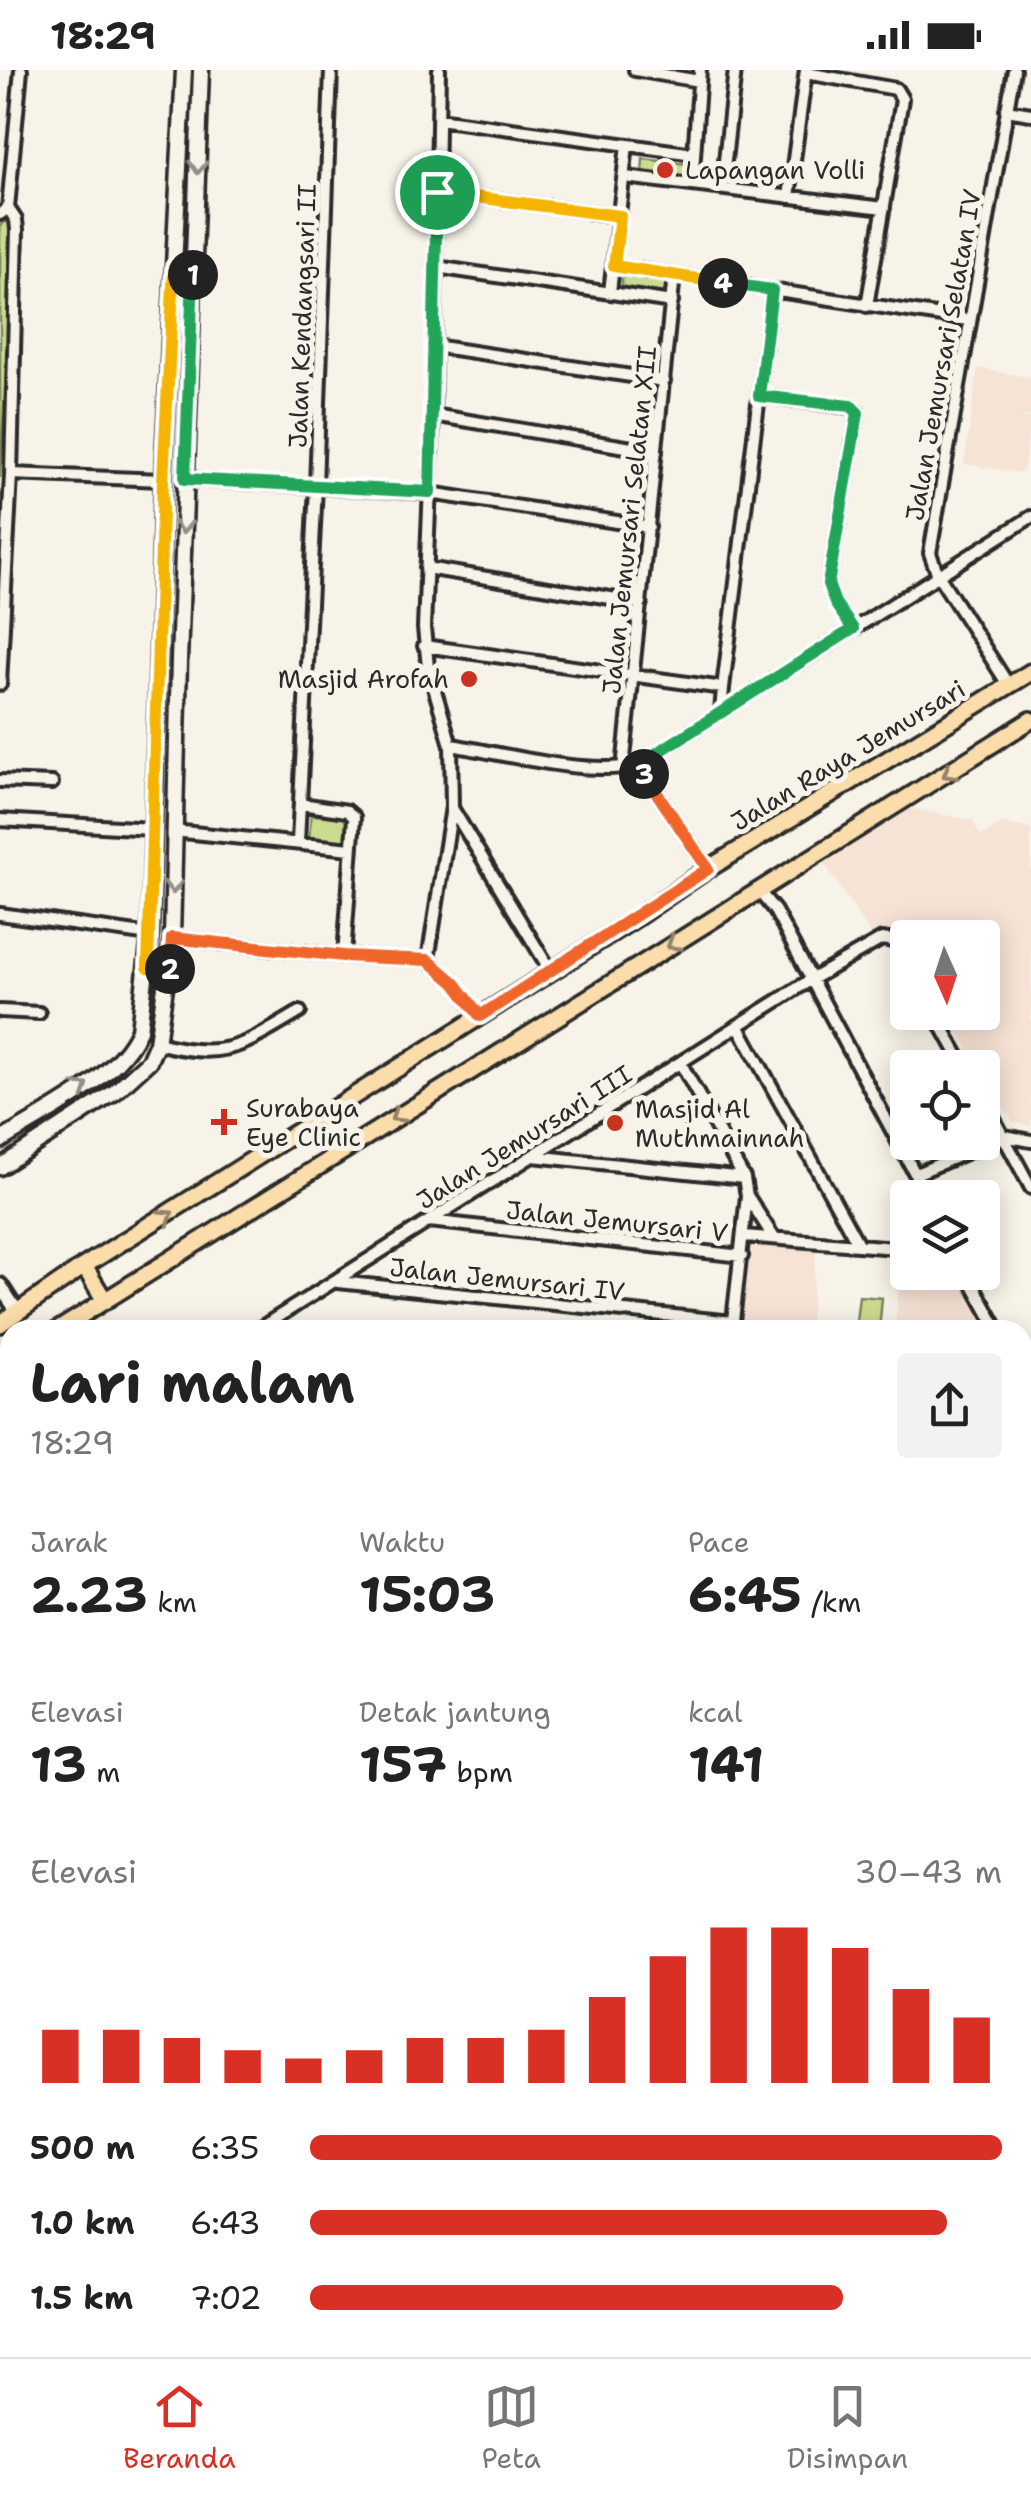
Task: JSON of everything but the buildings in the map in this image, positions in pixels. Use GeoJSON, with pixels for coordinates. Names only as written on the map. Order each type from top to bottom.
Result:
{"type":"FeatureCollection","features":[{"type":"Feature","properties":{"kind":"main road"},"geometry":{"type":"LineString","coordinates":[[0,1141],[108,1072],[134,1043],[140,1030],[150,935],[163,480],[184,70]]}},
{"type":"Feature","properties":{"kind":"main road"},"geometry":{"type":"LineString","coordinates":[[0,1167],[115,1092],[149,1060],[157,1043],[172,938],[202,70]]}},
{"type":"Feature","properties":{"kind":"main road"},"geometry":{"type":"LineString","coordinates":[[174,267],[194,268]]}},
{"type":"Feature","properties":{"kind":"main road","name":"Jalan Raya Jemursari"},"geometry":{"type":"LineString","coordinates":[[7,1320],[84,1266],[708,869],[1031,672]]}},
{"type":"Feature","properties":{"kind":"main road"},"geometry":{"type":"LineString","coordinates":[[157,694],[178,694]]}},
{"type":"Feature","properties":{"kind":"main road"},"geometry":{"type":"LineString","coordinates":[[75,1320],[1031,720]]}},
{"type":"Feature","properties":{"kind":"main road"},"geometry":{"type":"LineString","coordinates":[[148,967],[170,969]]}},
{"type":"Feature","properties":{"kind":"main road"},"geometry":{"type":"LineString","coordinates":[[20,1128],[30,1148]]}},
{"type":"Feature","properties":{"kind":"main road"},"geometry":{"type":"LineString","coordinates":[[84,1266],[105,1301]]}},
{"type":"Feature","properties":{"kind":"street"},"geometry":{"type":"LineString","coordinates":[[0,684],[11,474],[17,230],[16,220],[4,211],[21,70]]}},
{"type":"Feature","properties":{"kind":"street","name":"Jalan Kendangsari II"},"geometry":{"type":"LineString","coordinates":[[298,842],[331,70]]}},
{"type":"Feature","properties":{"kind":"street"},"geometry":{"type":"LineString","coordinates":[[428,960],[452,807],[451,745],[424,646],[433,416],[439,70]]}},
{"type":"Feature","properties":{"kind":"street"},"geometry":{"type":"LineString","coordinates":[[636,70],[699,75],[692,184]]}},
{"type":"Feature","properties":{"kind":"street"},"geometry":{"type":"LineString","coordinates":[[722,188],[734,70]]}},
{"type":"Feature","properties":{"kind":"street","name":"Jalan Jemursari Selatan IV"},"geometry":{"type":"LineString","coordinates":[[1009,686],[938,576],[932,564],[930,543],[1014,70]]}},
{"type":"Feature","properties":{"kind":"street"},"geometry":{"type":"LineString","coordinates":[[789,197],[806,72],[896,89],[901,95],[867,306]]}},
{"type":"Feature","properties":{"kind":"street"},"geometry":{"type":"LineString","coordinates":[[1006,110],[1031,114]]}},
{"type":"Feature","properties":{"kind":"street"},"geometry":{"type":"LineString","coordinates":[[438,119],[694,154]]}},
{"type":"Feature","properties":{"kind":"street"},"geometry":{"type":"LineString","coordinates":[[610,292],[627,144]]}},
{"type":"Feature","properties":{"kind":"street"},"geometry":{"type":"LineString","coordinates":[[625,177],[884,208]]}},
{"type":"Feature","properties":{"kind":"street"},"geometry":{"type":"LineString","coordinates":[[437,192],[620,216]]}},
{"type":"Feature","properties":{"kind":"street"},"geometry":{"type":"LineString","coordinates":[[436,266],[672,302]]}},
{"type":"Feature","properties":{"kind":"street"},"geometry":{"type":"LineString","coordinates":[[614,266],[968,320]]}},
{"type":"Feature","properties":{"kind":"street","name":"Jalan Jemursari Selatan XII"},"geometry":{"type":"LineString","coordinates":[[620,769],[634,676],[674,275]]}},
{"type":"Feature","properties":{"kind":"street"},"geometry":{"type":"LineString","coordinates":[[721,712],[772,290]]}},
{"type":"Feature","properties":{"kind":"street"},"geometry":{"type":"LineString","coordinates":[[434,346],[664,380]]}},
{"type":"Feature","properties":{"kind":"street"},"geometry":{"type":"LineString","coordinates":[[759,396],[851,406],[858,413],[828,584],[835,603],[853,629]]}},
{"type":"Feature","properties":{"kind":"street"},"geometry":{"type":"LineString","coordinates":[[433,416],[656,452]]}},
{"type":"Feature","properties":{"kind":"street"},"geometry":{"type":"LineString","coordinates":[[11,474],[163,480]]}},
{"type":"Feature","properties":{"kind":"street"},"geometry":{"type":"LineString","coordinates":[[185,479],[430,492],[649,527]]}},
{"type":"Feature","properties":{"kind":"street"},"geometry":{"type":"LineString","coordinates":[[451,745],[620,769],[638,765],[1031,517]]}},
{"type":"Feature","properties":{"kind":"street"},"geometry":{"type":"LineString","coordinates":[[426,568],[641,603]]}},
{"type":"Feature","properties":{"kind":"street"},"geometry":{"type":"LineString","coordinates":[[424,646],[722,688]]}},
{"type":"Feature","properties":{"kind":"street"},"geometry":{"type":"LineString","coordinates":[[638,765],[708,869]]}},
{"type":"Feature","properties":{"kind":"street"},"geometry":{"type":"LineString","coordinates":[[0,781],[52,783]]}},
{"type":"Feature","properties":{"kind":"street"},"geometry":{"type":"LineString","coordinates":[[301,804],[353,814],[344,956]]}},
{"type":"Feature","properties":{"kind":"street"},"geometry":{"type":"LineString","coordinates":[[452,807],[550,970]]}},
{"type":"Feature","properties":{"kind":"street"},"geometry":{"type":"LineString","coordinates":[[0,820],[152,829]]}},
{"type":"Feature","properties":{"kind":"street"},"geometry":{"type":"LineString","coordinates":[[173,831],[350,848]]}},
{"type":"Feature","properties":{"kind":"street"},"geometry":{"type":"LineString","coordinates":[[758,890],[775,911],[919,1180]]}},
{"type":"Feature","properties":{"kind":"street"},"geometry":{"type":"LineString","coordinates":[[0,914],[150,935]]}},
{"type":"Feature","properties":{"kind":"street"},"geometry":{"type":"LineString","coordinates":[[172,938],[344,956],[428,960],[455,983],[480,1016]]}},
{"type":"Feature","properties":{"kind":"street","name":"Jalan Jemursari III"},"geometry":{"type":"LineString","coordinates":[[274,1320],[812,979],[882,939],[890,940]]}},
{"type":"Feature","properties":{"kind":"street"},"geometry":{"type":"LineString","coordinates":[[2,1012],[39,1013]]}},
{"type":"Feature","properties":{"kind":"street"},"geometry":{"type":"LineString","coordinates":[[157,1043],[205,1053],[223,1052],[242,1046],[300,1012]]}},
{"type":"Feature","properties":{"kind":"street"},"geometry":{"type":"LineString","coordinates":[[740,1027],[858,1244]]}},
{"type":"Feature","properties":{"kind":"street"},"geometry":{"type":"LineString","coordinates":[[680,1064],[744,1178],[747,1196],[734,1320]]}},
{"type":"Feature","properties":{"kind":"street"},"geometry":{"type":"LineString","coordinates":[[1000,1128],[1031,1188]]}},
{"type":"Feature","properties":{"kind":"street"},"geometry":{"type":"LineString","coordinates":[[916,1174],[1005,1136],[1031,1141]]}},
{"type":"Feature","properties":{"kind":"street"},"geometry":{"type":"LineString","coordinates":[[532,1156],[744,1178]]}},
{"type":"Feature","properties":{"kind":"street"},"geometry":{"type":"LineString","coordinates":[[747,1196],[774,1238]]}},
{"type":"Feature","properties":{"kind":"street","name":"Jalan Jemursari V"},"geometry":{"type":"LineString","coordinates":[[428,1220],[742,1256]]}},
{"type":"Feature","properties":{"kind":"street"},"geometry":{"type":"LineString","coordinates":[[744,1236],[890,1247]]}},
{"type":"Feature","properties":{"kind":"street","name":"Jalan Jemursari IV"},"geometry":{"type":"LineString","coordinates":[[336,1282],[679,1320]]}},
{"type":"Feature","properties":{"kind":"street"},"geometry":{"type":"LineString","coordinates":[[0,1286],[18,1314]]}},
{"type":"Feature","properties":{"kind":"street"},"geometry":{"type":"LineString","coordinates":[[976,1290],[992,1320]]}},
{"type":"Feature","properties":{"kind":"shaded area"},"geometry":{"type":"Polygon","coordinates":[[[978,368],[1031,378],[1031,416],[1019,416],[1031,418],[1023,473],[964,464],[978,368]]]}},
{"type":"Feature","properties":{"kind":"shaded area"},"geometry":{"type":"Polygon","coordinates":[[[908,808],[972,820],[981,836],[1004,823],[1031,829],[1031,1126],[1013,1122],[1000,1101],[1000,1050],[969,1050],[957,1030],[1000,1030],[1000,920],[890,920],[890,935],[874,940],[823,861],[908,808]]]}},
{"type":"Feature","properties":{"kind":"shaded area"},"geometry":{"type":"Polygon","coordinates":[[[748,1241],[817,1247],[810,1320],[739,1320],[748,1241]]]}},
{"type":"Feature","properties":{"kind":"shaded area"},"geometry":{"type":"Polygon","coordinates":[[[898,1290],[967,1290],[982,1320],[896,1320],[898,1290]]]}},
{"type":"Feature","properties":{"kind":"green space","name":"Lapangan Volli"},"geometry":{"type":"Polygon","coordinates":[[[643,159],[688,164],[686,181],[642,176],[643,159]]]}},
{"type":"Feature","properties":{"kind":"green space"},"geometry":{"type":"Polygon","coordinates":[[[8,221],[14,226],[0,478],[0,233],[1,224],[8,221]]]}},
{"type":"Feature","properties":{"kind":"green space"},"geometry":{"type":"Polygon","coordinates":[[[628,273],[664,279],[668,297],[622,291],[622,277],[628,273]]]}},
{"type":"Feature","properties":{"kind":"green space"},"geometry":{"type":"Polygon","coordinates":[[[311,815],[348,817],[347,843],[309,841],[311,815]]]}},
{"type":"Feature","properties":{"kind":"green space"},"geometry":{"type":"Polygon","coordinates":[[[859,1296],[882,1298],[880,1320],[856,1320],[859,1296]]]}},
{"type":"Feature","properties":{"kind":"place","name":"Lapangan Volli"},"geometry":{"type":"Point","coordinates":[665,170]}},
{"type":"Feature","properties":{"kind":"place","name":"Masjid Arofah"},"geometry":{"type":"Point","coordinates":[469,679]}},
{"type":"Feature","properties":{"kind":"place","name":"Surabaya Eye Clinic"},"geometry":{"type":"Point","coordinates":[224,1122]}},
{"type":"Feature","properties":{"kind":"place","name":"Masjid Al Muthmainnah"},"geometry":{"type":"Point","coordinates":[615,1123]}},
{"type":"Feature","properties":{"kind":"route"},"geometry":{"type":"LineString","coordinates":[[437,192],[620,216],[614,266],[772,290],[759,396],[851,406],[858,413],[828,584],[835,603],[853,629],[638,765],[708,869],[480,1016],[455,983],[428,960],[344,956],[172,938],[170,969],[148,967],[163,480],[174,267],[194,268],[185,479],[430,492],[437,192]]}}]}
